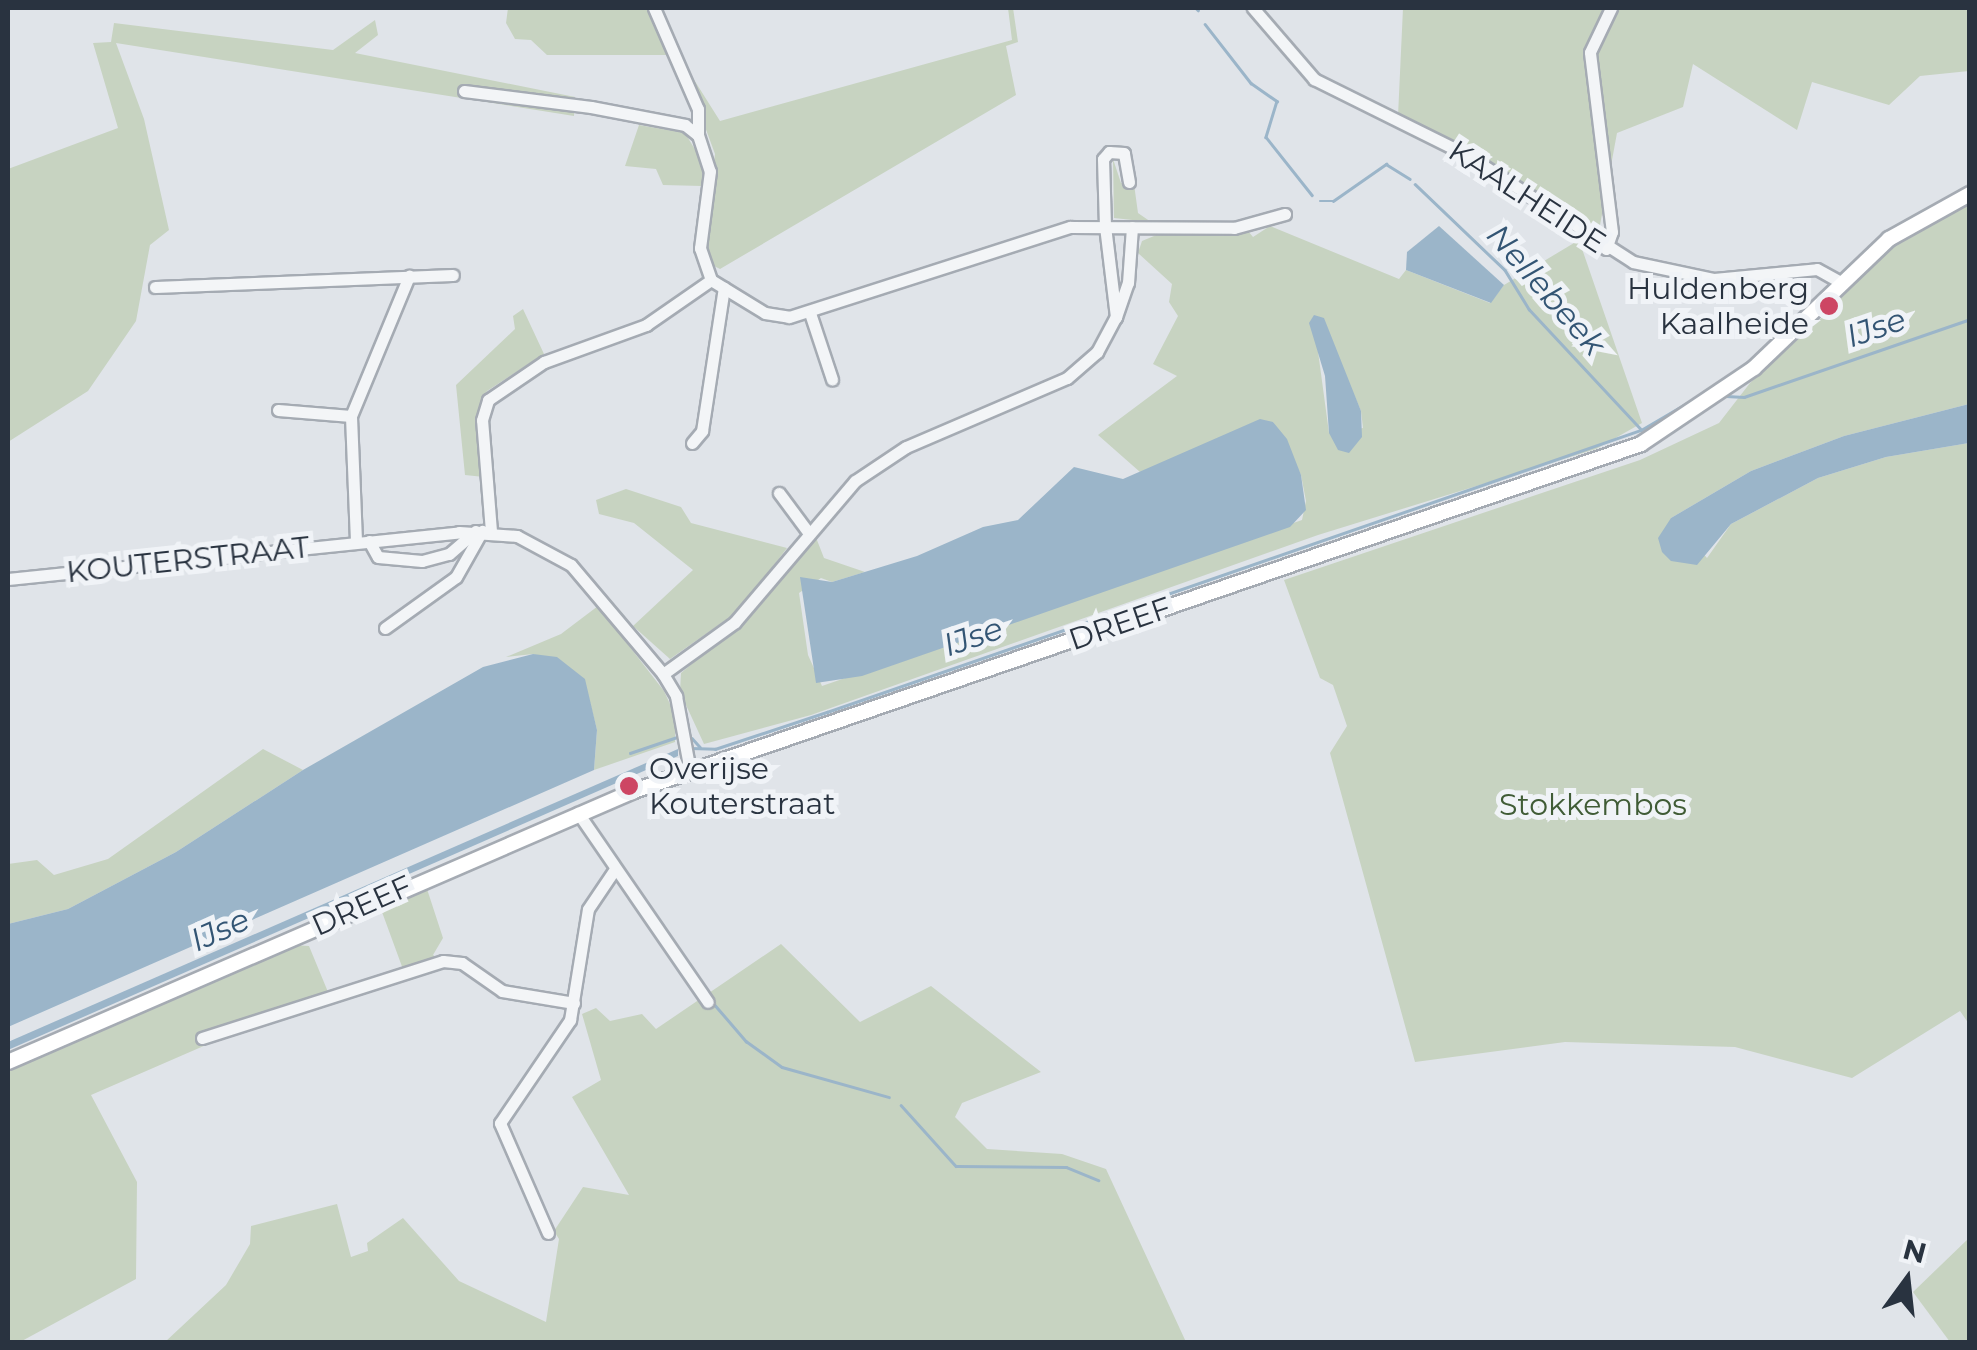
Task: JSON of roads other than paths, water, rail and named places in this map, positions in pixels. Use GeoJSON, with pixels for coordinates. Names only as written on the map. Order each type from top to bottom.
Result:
{"type":"FeatureCollection","features":[{"type":"Feature","properties":{"kind":"main road","name":"DREEF"},"geometry":{"type":"LineString","coordinates":[[8,1062],[578,813],[1595,462],[1665,432],[1730,386],[1839,281],[1890,239],[1970,194]]}},
{"type":"Feature","properties":{"kind":"street"},"geometry":{"type":"LineString","coordinates":[[654,8],[698,109],[698,135],[710,171],[700,248],[711,280],[765,313],[810,313],[1044,234],[1104,226],[1234,228],[1285,214]]}},
{"type":"Feature","properties":{"kind":"street","name":"KAALHEIDE"},"geometry":{"type":"LineString","coordinates":[[1253,8],[1314,79],[1468,154],[1606,249],[1690,277],[1817,268],[1839,281]]}},
{"type":"Feature","properties":{"kind":"street"},"geometry":{"type":"LineString","coordinates":[[1606,249],[1612,232],[1590,52],[1611,8]]}},
{"type":"Feature","properties":{"kind":"street"},"geometry":{"type":"LineString","coordinates":[[464,91],[591,107],[685,125],[698,135]]}},
{"type":"Feature","properties":{"kind":"street"},"geometry":{"type":"LineString","coordinates":[[1116,317],[1104,226],[1103,159],[1110,152],[1124,153],[1128,182]]}},
{"type":"Feature","properties":{"kind":"street"},"geometry":{"type":"LineString","coordinates":[[664,674],[735,622],[855,481],[906,446],[1067,378],[1098,352],[1128,283],[1132,227]]}},
{"type":"Feature","properties":{"kind":"street"},"geometry":{"type":"LineString","coordinates":[[154,287],[453,275]]}},
{"type":"Feature","properties":{"kind":"street"},"geometry":{"type":"LineString","coordinates":[[409,276],[352,416],[363,541],[378,556],[422,561],[457,549],[483,531]]}},
{"type":"Feature","properties":{"kind":"street"},"geometry":{"type":"LineString","coordinates":[[385,628],[456,578],[483,531],[482,420],[488,400],[544,362],[646,325],[711,280]]}},
{"type":"Feature","properties":{"kind":"street"},"geometry":{"type":"LineString","coordinates":[[692,442],[702,431],[724,288]]}},
{"type":"Feature","properties":{"kind":"street"},"geometry":{"type":"LineString","coordinates":[[810,313],[832,378]]}},
{"type":"Feature","properties":{"kind":"street"},"geometry":{"type":"LineString","coordinates":[[278,410],[352,416]]}},
{"type":"Feature","properties":{"kind":"street"},"geometry":{"type":"LineString","coordinates":[[779,492],[808,532]]}},
{"type":"Feature","properties":{"kind":"street","name":"KOUTERSTRAAT"},"geometry":{"type":"LineString","coordinates":[[8,579],[483,531],[530,540],[571,565],[664,674],[676,696],[690,772]]}},
{"type":"Feature","properties":{"kind":"street"},"geometry":{"type":"LineString","coordinates":[[578,813],[708,1002]]}},
{"type":"Feature","properties":{"kind":"street"},"geometry":{"type":"LineString","coordinates":[[548,1232],[500,1123],[570,1020],[588,909],[615,869]]}},
{"type":"Feature","properties":{"kind":"street"},"geometry":{"type":"LineString","coordinates":[[202,1038],[442,961],[462,963],[502,991],[574,1002]]}},
{"type":"Feature","properties":{"kind":"water"},"geometry":{"type":"Polygon","coordinates":[[[1439,226],[1504,285],[1491,303],[1406,270],[1407,252],[1439,226]]]}},
{"type":"Feature","properties":{"kind":"water"},"geometry":{"type":"Polygon","coordinates":[[[1314,315],[1324,318],[1361,411],[1362,437],[1349,453],[1338,450],[1329,433],[1325,376],[1309,323],[1314,315]]]}},
{"type":"Feature","properties":{"kind":"water"},"geometry":{"type":"Polygon","coordinates":[[[1969,404],[1969,443],[1886,457],[1818,478],[1731,524],[1697,565],[1671,561],[1662,552],[1658,538],[1671,518],[1751,471],[1844,436],[1969,404]]]}},
{"type":"Feature","properties":{"kind":"water"},"geometry":{"type":"Polygon","coordinates":[[[1260,419],[1273,422],[1287,439],[1301,475],[1306,510],[1290,527],[862,676],[816,683],[800,577],[832,582],[917,556],[983,527],[1018,520],[1074,467],[1123,479],[1260,419]]]}},
{"type":"Feature","properties":{"kind":"water"},"geometry":{"type":"Polygon","coordinates":[[[533,654],[557,657],[585,679],[597,730],[594,770],[8,1027],[8,924],[68,909],[176,852],[303,770],[483,667],[533,654]]]}},
{"type":"Feature","properties":{"kind":"water"},"geometry":{"type":"Polygon","coordinates":[[[678,749],[678,756],[8,1050],[8,1042],[678,749]]]}},
{"type":"Feature","properties":{"kind":"waterway","name":"Nellebeek"},"geometry":{"type":"LineString","coordinates":[[1205,24],[1251,83],[1277,101],[1266,137],[1312,195]]}},
{"type":"Feature","properties":{"kind":"waterway","name":"Nellebeek"},"geometry":{"type":"LineString","coordinates":[[1320,201],[1333,201],[1386,164],[1410,179]]}},
{"type":"Feature","properties":{"kind":"waterway","name":"Nellebeek"},"geometry":{"type":"LineString","coordinates":[[1415,184],[1505,270],[1529,309],[1640,428]]}},
{"type":"Feature","properties":{"kind":"waterway","name":"IJse"},"geometry":{"type":"LineString","coordinates":[[1726,396],[1744,397],[1970,319]]}},
{"type":"Feature","properties":{"kind":"waterway","name":"IJse"},"geometry":{"type":"LineString","coordinates":[[691,748],[715,749],[827,712],[1641,430],[1704,393]]}},
{"type":"Feature","properties":{"kind":"waterway"},"geometry":{"type":"LineString","coordinates":[[630,753],[677,737]]}},
{"type":"Feature","properties":{"kind":"waterway","name":"IJse"},"geometry":{"type":"LineString","coordinates":[[692,738],[700,747]]}},
{"type":"Feature","properties":{"kind":"waterway"},"geometry":{"type":"LineString","coordinates":[[715,1005],[746,1041],[782,1067],[889,1097]]}},
{"type":"Feature","properties":{"kind":"waterway"},"geometry":{"type":"LineString","coordinates":[[901,1105],[956,1166],[1066,1167],[1098,1180]]}},
{"type":"Feature","properties":{"kind":"place","name":"Huldenberg Kaalheide"},"geometry":{"type":"Point","coordinates":[1829,306]}},
{"type":"Feature","properties":{"kind":"place","name":"Overijse Kouterstraat"},"geometry":{"type":"Point","coordinates":[629,786]}},
{"type":"Feature","properties":{"kind":"park label","name":"Stokkembos"},"geometry":{"type":"Point","coordinates":[1593,805]}}]}
